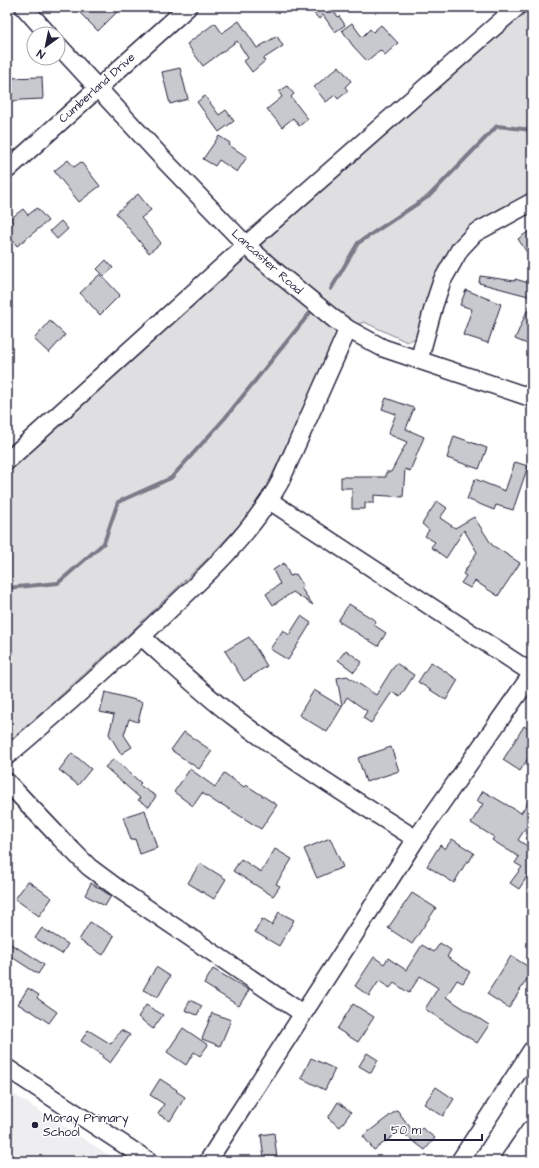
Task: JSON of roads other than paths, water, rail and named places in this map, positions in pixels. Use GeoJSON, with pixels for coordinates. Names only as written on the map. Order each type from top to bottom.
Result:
{"type":"FeatureCollection","features":[{"type":"Feature","properties":{"kind":"main road"},"geometry":{"type":"LineString","coordinates":[[512,1161],[532,1132]]}},
{"type":"Feature","properties":{"kind":"street"},"geometry":{"type":"LineString","coordinates":[[24,7],[41,26]]}},
{"type":"Feature","properties":{"kind":"street","name":"Cumberland Drive"},"geometry":{"type":"LineString","coordinates":[[7,170],[188,7]]}},
{"type":"Feature","properties":{"kind":"street"},"geometry":{"type":"LineString","coordinates":[[7,461],[246,245],[517,7]]}},
{"type":"Feature","properties":{"kind":"street","name":"Lancaster Road"},"geometry":{"type":"LineString","coordinates":[[66,54],[166,162],[246,245],[299,291],[348,329],[383,348],[532,398]]}},
{"type":"Feature","properties":{"kind":"street"},"geometry":{"type":"LineString","coordinates":[[419,360],[442,281],[460,249],[475,233],[532,202]]}},
{"type":"Feature","properties":{"kind":"street"},"geometry":{"type":"LineString","coordinates":[[7,756],[142,636],[229,551],[251,526],[270,501],[280,482],[348,329]]}},
{"type":"Feature","properties":{"kind":"street"},"geometry":{"type":"LineString","coordinates":[[208,1161],[302,1013],[416,839],[532,673],[270,501]]}},
{"type":"Feature","properties":{"kind":"street"},"geometry":{"type":"LineString","coordinates":[[142,636],[198,688],[234,717],[340,792],[416,839]]}},
{"type":"Feature","properties":{"kind":"street"},"geometry":{"type":"LineString","coordinates":[[7,782],[89,867],[120,890],[302,1013]]}},
{"type":"Feature","properties":{"kind":"street"},"geometry":{"type":"LineString","coordinates":[[460,1161],[532,1050]]}},
{"type":"Feature","properties":{"kind":"street"},"geometry":{"type":"LineString","coordinates":[[7,1068],[149,1161]]}},
{"type":"Feature","properties":{"kind":"waterway"},"geometry":{"type":"LineString","coordinates":[[331,289],[358,243],[429,196],[497,126],[532,130]]}},
{"type":"Feature","properties":{"kind":"waterway"},"geometry":{"type":"LineString","coordinates":[[7,588],[58,583],[104,543],[118,502],[171,478],[225,418],[309,314]]}},
{"type":"Feature","properties":{"kind":"place","name":"Moray Primary School"},"geometry":{"type":"Point","coordinates":[35,1125]}}]}
